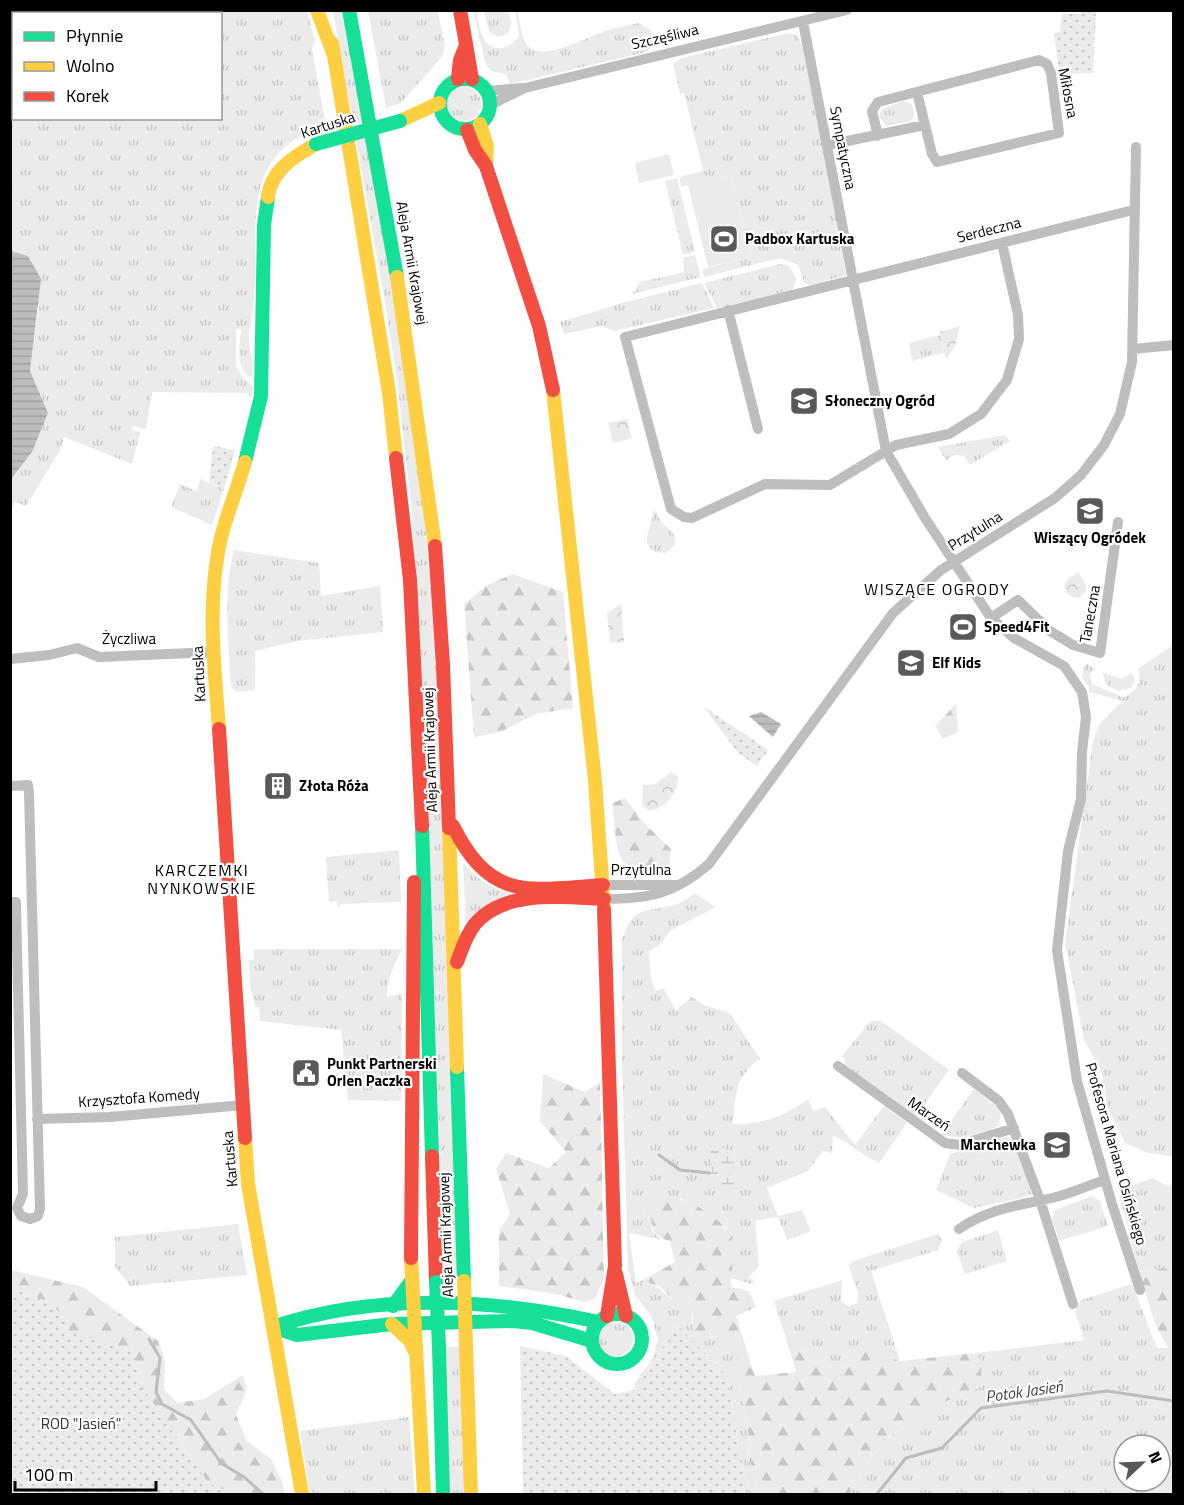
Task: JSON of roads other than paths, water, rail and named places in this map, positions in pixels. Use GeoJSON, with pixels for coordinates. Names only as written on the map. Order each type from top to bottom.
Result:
{"type":"FeatureCollection","features":[{"type":"Feature","properties":{"kind":"main road"},"geometry":{"type":"LineString","coordinates":[[317,10],[333,53]]}},
{"type":"Feature","properties":{"kind":"main road","name":"Aleja Armii Krajowej"},"geometry":{"type":"LineString","coordinates":[[326,10],[386,371],[404,513],[415,651],[443,1494]]}},
{"type":"Feature","properties":{"kind":"main road","name":"Aleja Armii Krajowej"},"geometry":{"type":"LineString","coordinates":[[349,10],[405,315],[424,445],[440,614],[449,815],[471,1494]]}},
{"type":"Feature","properties":{"kind":"main road"},"geometry":{"type":"LineString","coordinates":[[460,10],[466,45],[460,60],[465,79],[488,98],[488,116],[474,127],[453,127],[441,110],[444,88],[465,79]]}},
{"type":"Feature","properties":{"kind":"main road","name":"Kartuska"},"geometry":{"type":"LineString","coordinates":[[302,1494],[248,1184],[214,652],[214,581],[218,556],[249,450],[261,396],[266,206],[269,188],[278,171],[301,151],[316,144],[441,110]]}},
{"type":"Feature","properties":{"kind":"main road"},"geometry":{"type":"LineString","coordinates":[[474,127],[487,146],[486,166],[539,326],[555,397],[604,892],[615,1266],[626,1316]]}},
{"type":"Feature","properties":{"kind":"main road"},"geometry":{"type":"LineString","coordinates":[[421,809],[415,817],[411,1281],[424,1494]]}},
{"type":"Feature","properties":{"kind":"main road"},"geometry":{"type":"LineString","coordinates":[[449,815],[460,843],[473,863],[484,874],[506,886],[604,892]]}},
{"type":"Feature","properties":{"kind":"main road"},"geometry":{"type":"LineString","coordinates":[[454,968],[477,921],[501,906],[516,901],[604,892]]}},
{"type":"Feature","properties":{"kind":"main road"},"geometry":{"type":"LineString","coordinates":[[273,1327],[294,1317],[393,1306],[514,1306],[603,1319],[626,1316],[634,1321],[642,1338],[637,1356],[621,1365],[604,1361],[597,1356],[592,1341],[603,1319],[615,1266]]}},
{"type":"Feature","properties":{"kind":"main road"},"geometry":{"type":"LineString","coordinates":[[393,1306],[411,1281]]}},
{"type":"Feature","properties":{"kind":"main road"},"geometry":{"type":"LineString","coordinates":[[273,1327],[297,1335],[392,1324],[523,1322],[592,1341]]}},
{"type":"Feature","properties":{"kind":"main road"},"geometry":{"type":"LineString","coordinates":[[392,1324],[410,1341],[414,1350]]}},
{"type":"Feature","properties":{"kind":"street","name":"Szczęśliwa"},"geometry":{"type":"LineString","coordinates":[[488,98],[847,10]]}},
{"type":"Feature","properties":{"kind":"street","name":"Sympatyczna"},"geometry":{"type":"LineString","coordinates":[[803,22],[886,451],[954,562]]}},
{"type":"Feature","properties":{"kind":"street","name":"Miłosna"},"geometry":{"type":"LineString","coordinates":[[878,136],[872,111],[874,104],[917,92],[1016,66],[1044,62],[1051,73],[1059,133],[938,162],[932,154],[917,92]]}},
{"type":"Feature","properties":{"kind":"street"},"geometry":{"type":"LineString","coordinates":[[828,145],[925,125]]}},
{"type":"Feature","properties":{"kind":"street","name":"Przytulna"},"geometry":{"type":"LineString","coordinates":[[604,892],[644,898],[679,885],[701,870],[720,851],[893,613],[920,587],[954,562],[1055,498],[1081,475],[1111,433],[1126,395],[1133,349],[1133,210],[1136,147]]}},
{"type":"Feature","properties":{"kind":"street","name":"Serdeczna"},"geometry":{"type":"LineString","coordinates":[[853,280],[1133,210]]}},
{"type":"Feature","properties":{"kind":"street"},"geometry":{"type":"LineString","coordinates":[[853,280],[625,337],[671,509],[684,517],[699,516],[757,486],[780,483],[830,485],[886,451],[901,444],[960,429],[981,414],[1007,380],[1017,354],[1019,323],[1002,243]]}},
{"type":"Feature","properties":{"kind":"street"},"geometry":{"type":"LineString","coordinates":[[728,310],[758,429]]}},
{"type":"Feature","properties":{"kind":"street"},"geometry":{"type":"LineString","coordinates":[[1133,349],[1173,345]]}},
{"type":"Feature","properties":{"kind":"street","name":"Taneczna"},"geometry":{"type":"LineString","coordinates":[[991,618],[1018,600],[1037,621],[1063,640],[1085,650],[1100,653],[1118,522]]}},
{"type":"Feature","properties":{"kind":"street"},"geometry":{"type":"LineString","coordinates":[[954,562],[991,618]]}},
{"type":"Feature","properties":{"kind":"street","name":"Profesora Mariana Osińskiego"},"geometry":{"type":"LineString","coordinates":[[991,618],[1014,638],[1064,666],[1077,682],[1084,705],[1081,804],[1068,851],[1058,950],[1077,1081],[1140,1290]]}},
{"type":"Feature","properties":{"kind":"street","name":"Życzliwa"},"geometry":{"type":"LineString","coordinates":[[10,659],[77,648],[99,657],[214,652]]}},
{"type":"Feature","properties":{"kind":"street"},"geometry":{"type":"LineString","coordinates":[[10,786],[28,785],[40,1209],[38,1216],[30,1219],[21,1216],[17,1208],[23,1194],[13,902]]}},
{"type":"Feature","properties":{"kind":"street","name":"Marzeń"},"geometry":{"type":"LineString","coordinates":[[838,1066],[945,1143],[960,1145],[1014,1128]]}},
{"type":"Feature","properties":{"kind":"street"},"geometry":{"type":"LineString","coordinates":[[962,1073],[999,1101],[1014,1128],[1073,1304]]}},
{"type":"Feature","properties":{"kind":"street","name":"Krzysztofa Komedy"},"geometry":{"type":"LineString","coordinates":[[37,1119],[110,1117],[243,1105]]}},
{"type":"Feature","properties":{"kind":"street"},"geometry":{"type":"LineString","coordinates":[[959,1229],[976,1217],[1105,1180]]}},
{"type":"Feature","properties":{"kind":"waterway"},"geometry":{"type":"LineString","coordinates":[[659,1155],[680,1170],[710,1173]]}},
{"type":"Feature","properties":{"kind":"waterway","name":"Potok Jasień"},"geometry":{"type":"LineString","coordinates":[[149,1339],[160,1358],[156,1392],[162,1404],[191,1420],[221,1463],[244,1477],[263,1494]]}},
{"type":"Feature","properties":{"kind":"waterway","name":"Potok Jasień"},"geometry":{"type":"LineString","coordinates":[[877,1494],[906,1458],[942,1448],[981,1408],[1107,1391],[1174,1401]]}},
{"type":"Feature","properties":{"kind":"place","name":"Padbox Kartuska"},"geometry":{"type":"Point","coordinates":[724,239]}},
{"type":"Feature","properties":{"kind":"place","name":"Słoneczny Ogród"},"geometry":{"type":"Point","coordinates":[804,401]}},
{"type":"Feature","properties":{"kind":"place","name":"Wiszący Ogródek"},"geometry":{"type":"Point","coordinates":[1090,511]}},
{"type":"Feature","properties":{"kind":"place","name":"Speed4Fit"},"geometry":{"type":"Point","coordinates":[963,627]}},
{"type":"Feature","properties":{"kind":"place","name":"Elf Kids"},"geometry":{"type":"Point","coordinates":[911,663]}},
{"type":"Feature","properties":{"kind":"place","name":"Złota Róża"},"geometry":{"type":"Point","coordinates":[278,786]}},
{"type":"Feature","properties":{"kind":"place","name":"Punkt Partnerski Orlen Paczka"},"geometry":{"type":"Point","coordinates":[306,1073]}},
{"type":"Feature","properties":{"kind":"place","name":"Marchewka"},"geometry":{"type":"Point","coordinates":[1057,1145]}},
{"type":"Feature","properties":{"kind":"district","name":"WISZĄCE OGRODY"},"geometry":{"type":"Point","coordinates":[937,589]}},
{"type":"Feature","properties":{"kind":"district","name":"KARCZEMKI NYNKOWSKIE"},"geometry":{"type":"Point","coordinates":[202,879]}},
{"type":"Feature","properties":{"kind":"park label","name":"ROD \"Jasień\""},"geometry":{"type":"Point","coordinates":[81,1424]}}]}
